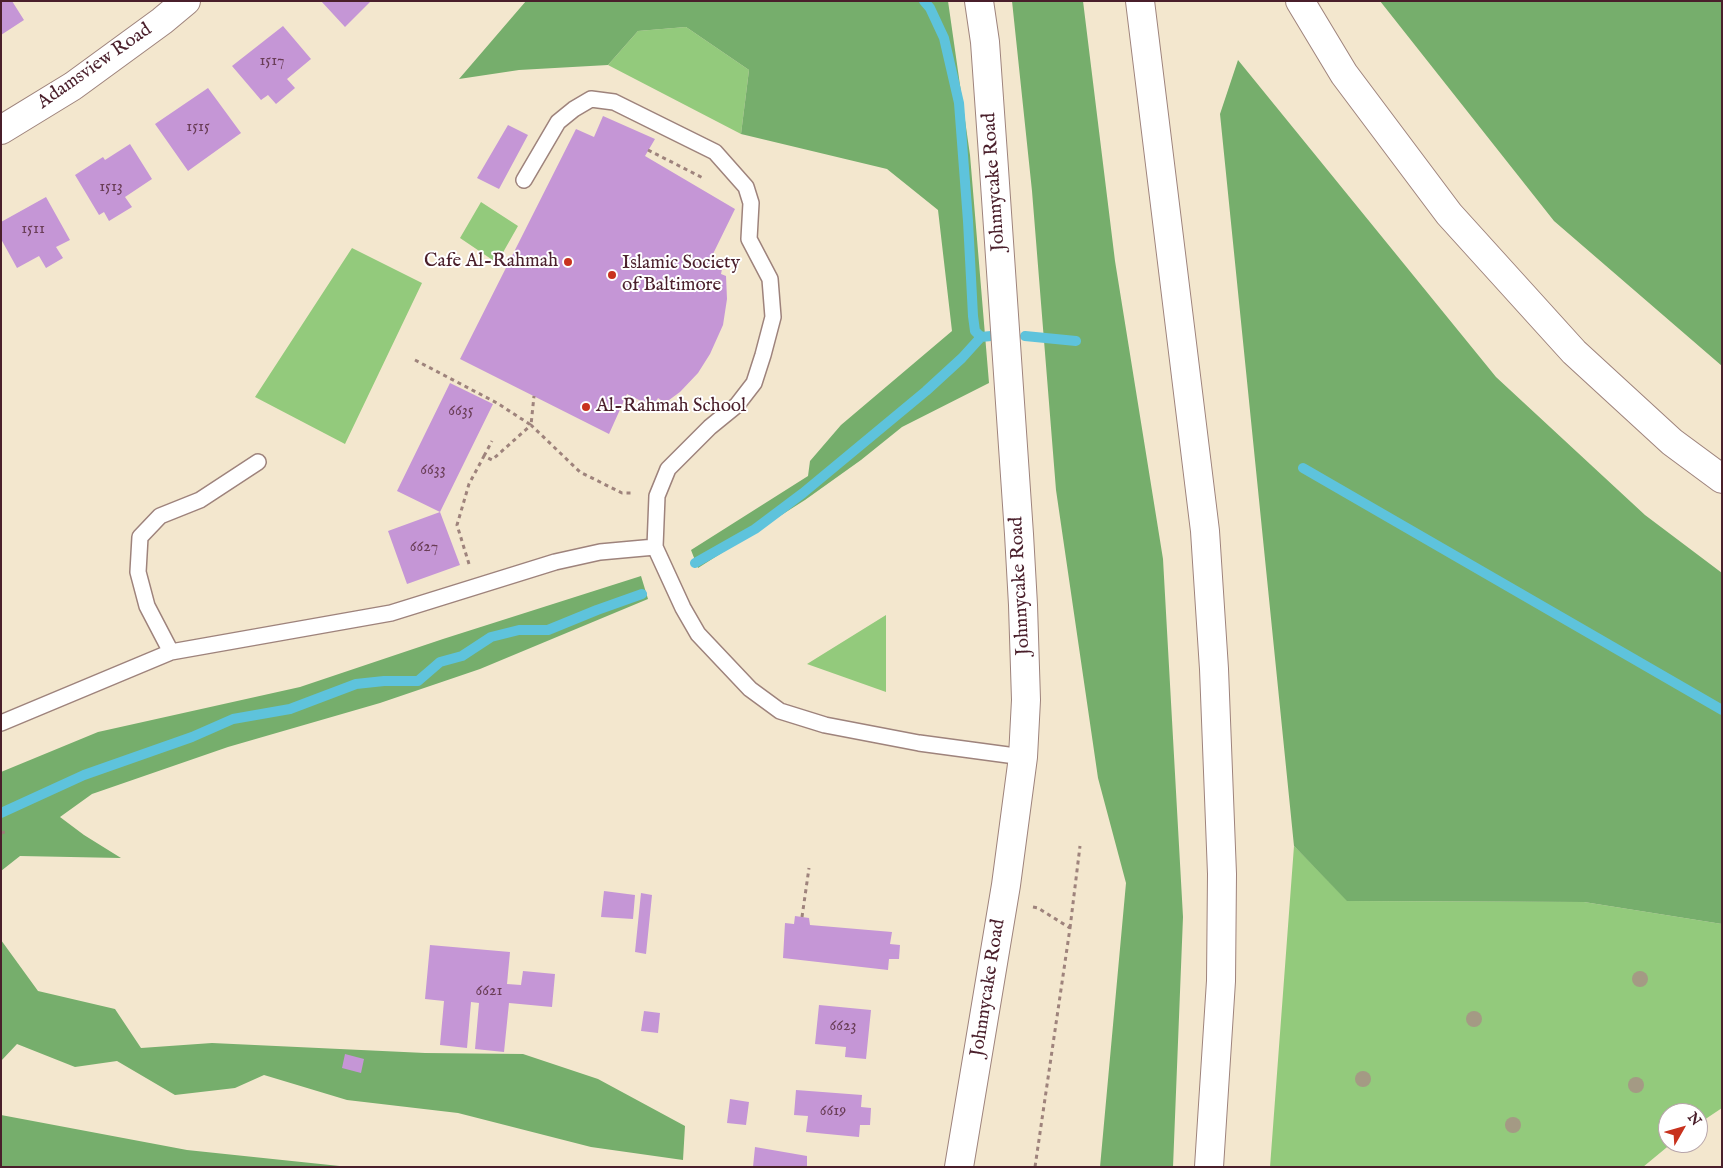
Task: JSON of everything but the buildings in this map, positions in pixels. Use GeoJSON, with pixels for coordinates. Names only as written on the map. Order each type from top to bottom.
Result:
{"type":"FeatureCollection","features":[{"type":"Feature","properties":{"kind":"main road","name":"Adamsview Road"},"geometry":{"type":"LineString","coordinates":[[1,130],[73,86],[162,21],[186,1]]}},
{"type":"Feature","properties":{"kind":"main road","name":"Johnnycake Road"},"geometry":{"type":"LineString","coordinates":[[959,1167],[1003,900],[1023,757],[1026,700],[1024,605],[985,42],[979,1]]}},
{"type":"Feature","properties":{"kind":"main road"},"geometry":{"type":"LineString","coordinates":[[1140,1],[1205,531],[1214,669],[1222,874],[1221,981],[1208,1167]]}},
{"type":"Feature","properties":{"kind":"main road"},"geometry":{"type":"LineString","coordinates":[[1300,1],[1344,74],[1449,214],[1574,352],[1672,442],[1722,479]]}},
{"type":"Feature","properties":{"kind":"lane"},"geometry":{"type":"LineString","coordinates":[[524,180],[558,122],[574,109],[591,99],[614,102],[715,152],[746,187],[752,203],[749,239],[770,279],[773,317],[763,355],[754,383],[737,405],[710,427],[668,469],[657,496],[655,547],[682,608],[698,634],[750,689],[780,710],[834,727],[919,743],[1023,757]]}},
{"type":"Feature","properties":{"kind":"lane"},"geometry":{"type":"LineString","coordinates":[[171,652],[147,606],[138,572],[140,537],[160,516],[200,500],[258,462]]}},
{"type":"Feature","properties":{"kind":"lane"},"geometry":{"type":"LineString","coordinates":[[1,723],[171,652],[391,613],[555,562],[600,552],[655,547]]}},
{"type":"Feature","properties":{"kind":"path"},"geometry":{"type":"LineString","coordinates":[[648,150],[711,182]]}},
{"type":"Feature","properties":{"kind":"path"},"geometry":{"type":"LineString","coordinates":[[415,360],[497,403],[531,425],[580,472],[622,492],[657,496]]}},
{"type":"Feature","properties":{"kind":"path"},"geometry":{"type":"LineString","coordinates":[[484,456],[492,460],[531,425],[534,396]]}},
{"type":"Feature","properties":{"kind":"path"},"geometry":{"type":"LineString","coordinates":[[475,586],[457,525],[469,484],[492,441]]}},
{"type":"Feature","properties":{"kind":"path"},"geometry":{"type":"LineString","coordinates":[[1,833],[8,831]]}},
{"type":"Feature","properties":{"kind":"path"},"geometry":{"type":"LineString","coordinates":[[1035,1167],[1080,846]]}},
{"type":"Feature","properties":{"kind":"path"},"geometry":{"type":"LineString","coordinates":[[802,917],[809,868]]}},
{"type":"Feature","properties":{"kind":"path"},"geometry":{"type":"LineString","coordinates":[[1003,900],[1038,908],[1070,928]]}},
{"type":"Feature","properties":{"kind":"green space"},"geometry":{"type":"Polygon","coordinates":[[[526,1],[948,1],[970,155],[989,383],[902,427],[861,460],[805,500],[698,568],[691,550],[808,476],[810,461],[841,425],[952,331],[938,210],[887,169],[741,134],[749,70],[686,27],[638,31],[608,65],[519,70],[459,79],[526,1]]]}},
{"type":"Feature","properties":{"kind":"green space"},"geometry":{"type":"Polygon","coordinates":[[[1012,1],[1083,1],[1115,261],[1163,559],[1183,917],[1173,1167],[1100,1167],[1126,883],[1098,778],[1056,490],[1032,191],[1012,1]]]}},
{"type":"Feature","properties":{"kind":"green space"},"geometry":{"type":"Polygon","coordinates":[[[1380,1],[1722,1],[1722,366],[1554,221],[1380,1]]]}},
{"type":"Feature","properties":{"kind":"green space"},"geometry":{"type":"Polygon","coordinates":[[[686,27],[749,70],[741,134],[608,65],[638,31],[686,27]]]}},
{"type":"Feature","properties":{"kind":"green space"},"geometry":{"type":"Polygon","coordinates":[[[1238,60],[1496,377],[1645,515],[1722,573],[1722,924],[1584,902],[1347,901],[1294,846],[1220,114],[1238,60]]]}},
{"type":"Feature","properties":{"kind":"green space"},"geometry":{"type":"Polygon","coordinates":[[[481,202],[518,226],[497,263],[460,238],[481,202]]]}},
{"type":"Feature","properties":{"kind":"green space"},"geometry":{"type":"Polygon","coordinates":[[[352,248],[422,283],[345,444],[255,397],[352,248]]]}},
{"type":"Feature","properties":{"kind":"green space"},"geometry":{"type":"Polygon","coordinates":[[[641,576],[648,599],[480,669],[380,703],[228,747],[92,794],[60,817],[84,835],[121,858],[20,856],[1,871],[1,772],[98,732],[300,687],[641,576]]]}},
{"type":"Feature","properties":{"kind":"green space"},"geometry":{"type":"Polygon","coordinates":[[[886,615],[886,692],[807,664],[886,615]]]}},
{"type":"Feature","properties":{"kind":"green space"},"geometry":{"type":"Polygon","coordinates":[[[1294,846],[1348,901],[1584,902],[1722,924],[1722,1108],[1708,1117],[1708,1103],[1658,1103],[1658,1153],[1660,1153],[1643,1167],[1270,1167],[1294,846]]]}},
{"type":"Feature","properties":{"kind":"green space"},"geometry":{"type":"Polygon","coordinates":[[[1,940],[38,991],[115,1009],[141,1048],[212,1043],[425,1053],[523,1054],[598,1079],[685,1126],[683,1160],[591,1147],[458,1113],[347,1100],[264,1075],[235,1088],[175,1095],[117,1061],[75,1067],[17,1044],[1,1061],[1,940]]]}},
{"type":"Feature","properties":{"kind":"green space"},"geometry":{"type":"Polygon","coordinates":[[[1,1115],[187,1150],[349,1167],[1,1167],[1,1115]]]}},
{"type":"Feature","properties":{"kind":"waterway"},"geometry":{"type":"LineString","coordinates":[[924,1],[930,8],[944,38],[959,103],[975,331],[981,337],[991,336]]}},
{"type":"Feature","properties":{"kind":"waterway"},"geometry":{"type":"LineString","coordinates":[[1025,336],[1076,341]]}},
{"type":"Feature","properties":{"kind":"waterway"},"geometry":{"type":"LineString","coordinates":[[695,563],[755,529],[803,493],[926,391],[962,358],[981,337]]}},
{"type":"Feature","properties":{"kind":"waterway"},"geometry":{"type":"LineString","coordinates":[[1303,468],[1722,710]]}},
{"type":"Feature","properties":{"kind":"waterway"},"geometry":{"type":"LineString","coordinates":[[1,813],[84,775],[192,737],[233,719],[290,709],[356,684],[384,681],[418,681],[440,662],[462,656],[491,637],[519,630],[548,630],[642,594]]}},
{"type":"Feature","properties":{"kind":"place","name":"Cafe Al-Rahmah"},"geometry":{"type":"Point","coordinates":[568,262]}},
{"type":"Feature","properties":{"kind":"place","name":"Islamic Society of Baltimore"},"geometry":{"type":"Point","coordinates":[612,275]}},
{"type":"Feature","properties":{"kind":"place","name":"Al-Rahmah School"},"geometry":{"type":"Point","coordinates":[586,407]}}]}
